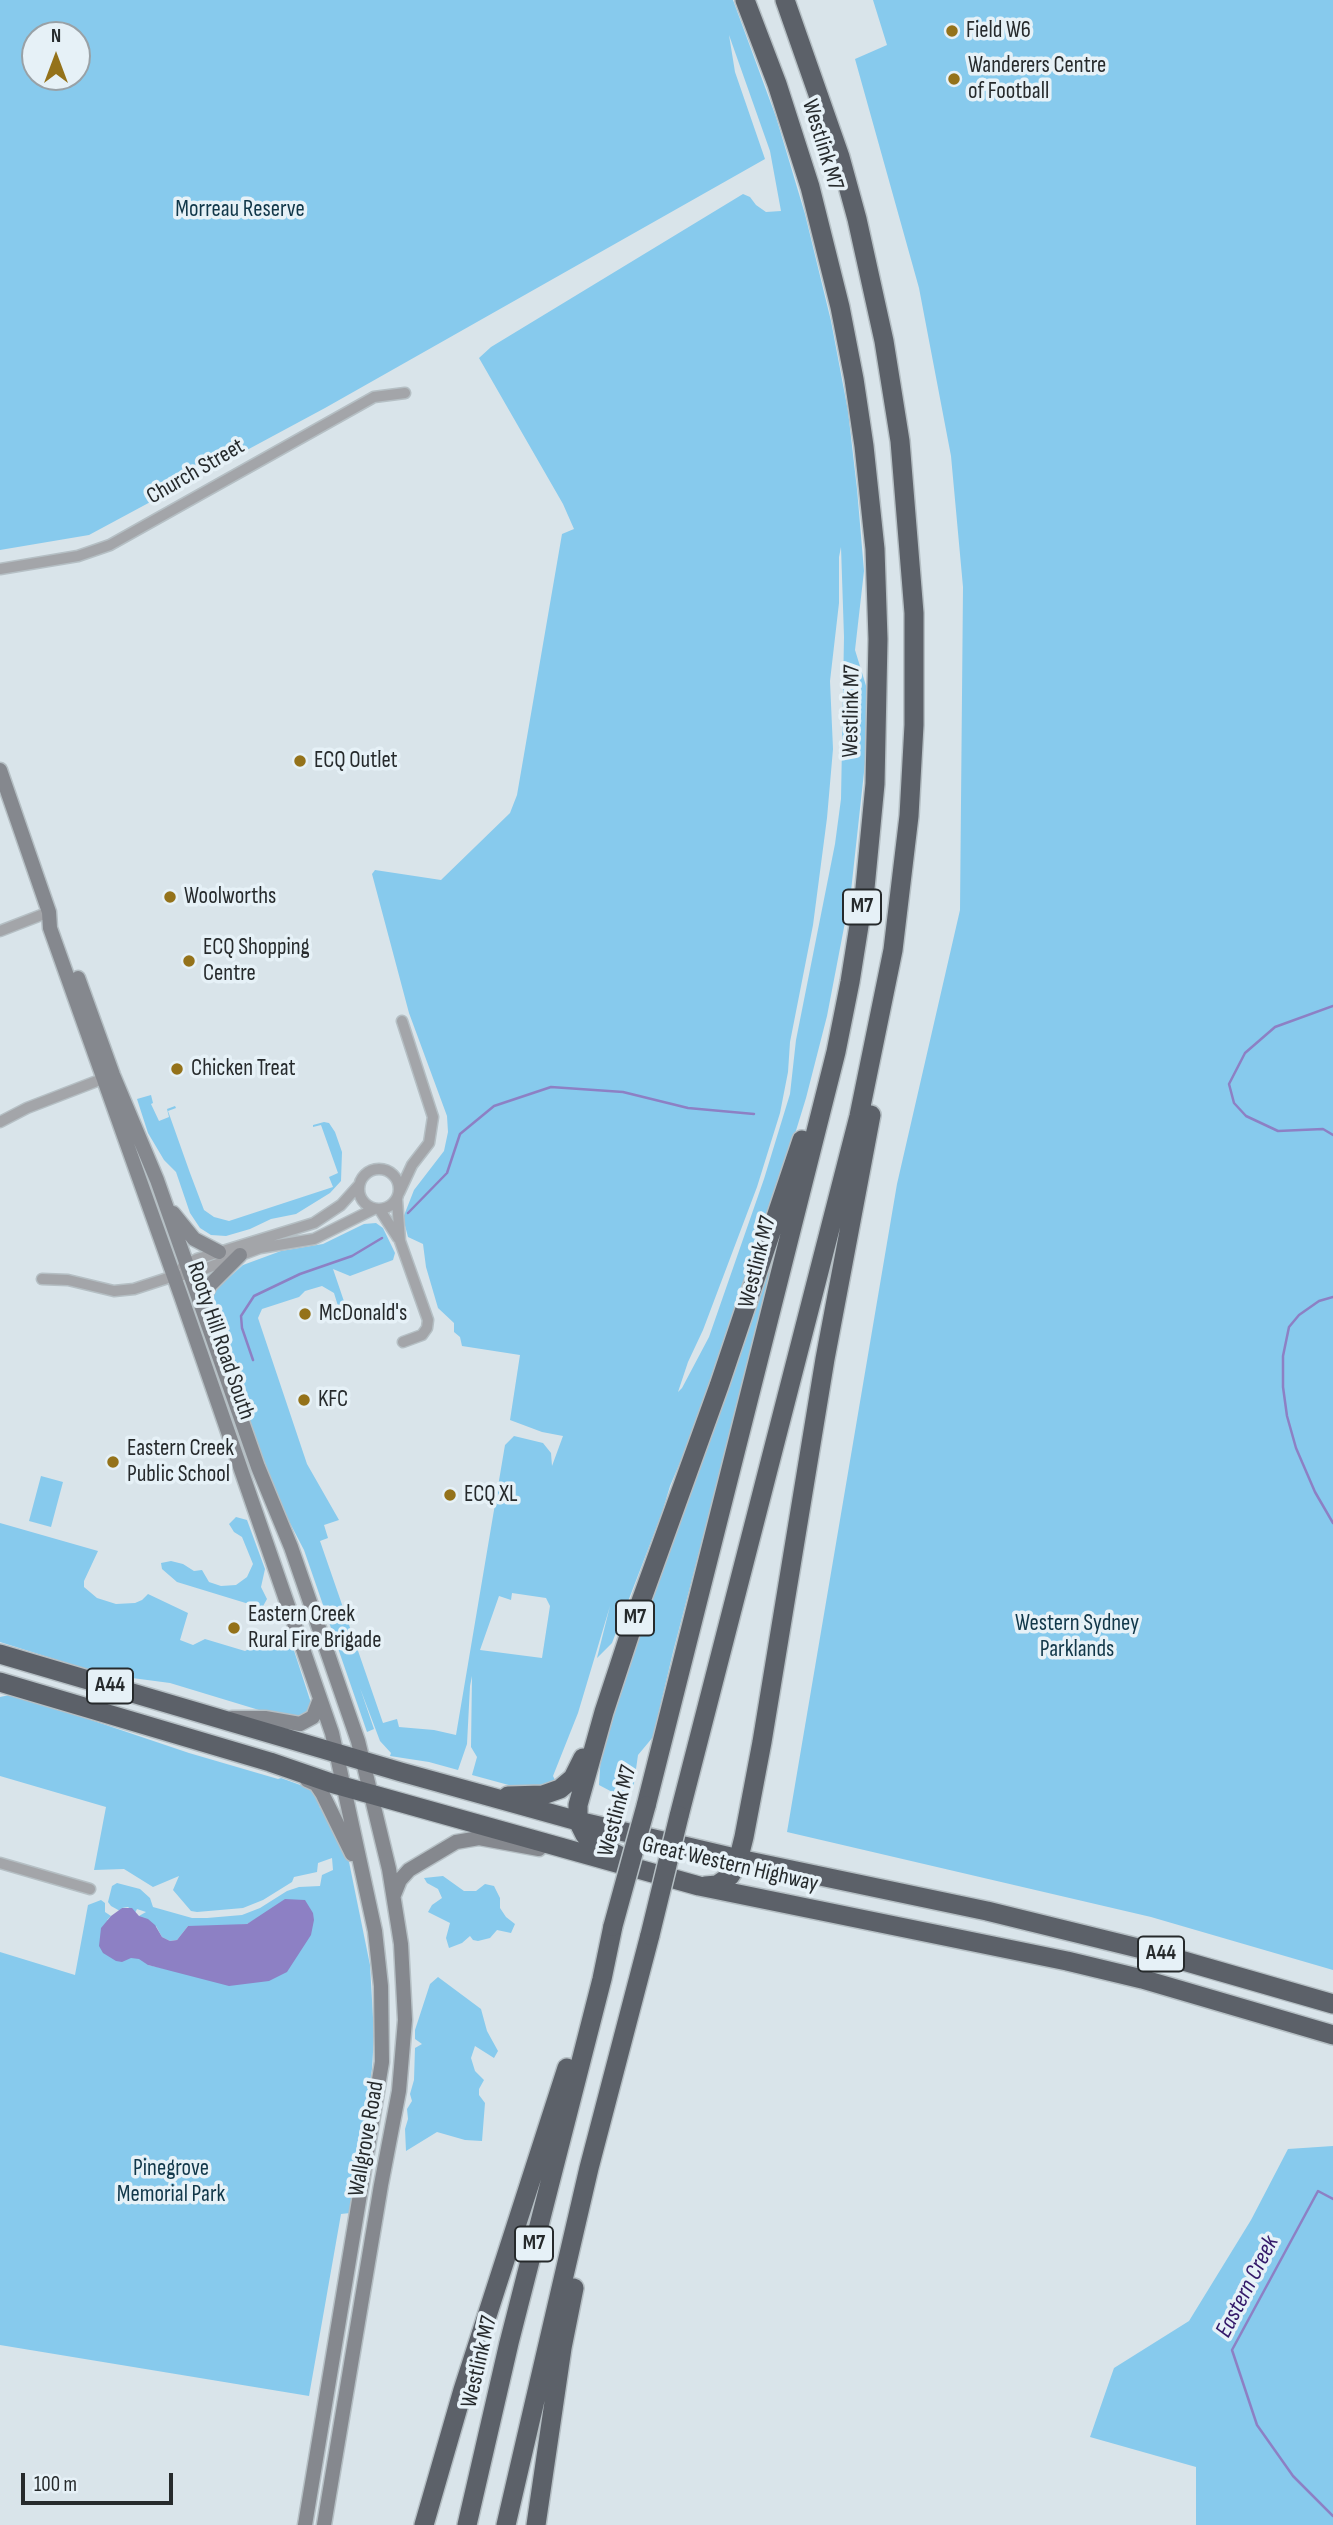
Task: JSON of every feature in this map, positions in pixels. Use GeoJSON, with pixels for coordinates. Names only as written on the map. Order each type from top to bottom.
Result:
{"type":"FeatureCollection","features":[{"type":"Feature","properties":{"kind":"highway","name":"Westlink M7"},"geometry":{"type":"LineString","coordinates":[[467,2525],[612,1926],[646,1806],[836,1052],[865,888],[875,784],[878,639],[875,549],[864,446],[840,307],[797,146],[745,0]]}},
{"type":"Feature","properties":{"kind":"highway","name":"Westlink M7"},"geometry":{"type":"LineString","coordinates":[[506,2525],[589,2168],[853,1139],[883,1003],[901,890],[909,816],[914,725],[915,613],[900,441],[884,341],[860,231],[840,157],[785,0]]}},
{"type":"Feature","properties":{"kind":"highway"},"geometry":{"type":"LineString","coordinates":[[699,1886],[710,1886],[724,1881],[730,1876],[739,1859],[760,1756],[825,1359],[880,1064],[883,1003]]}},
{"type":"Feature","properties":{"kind":"highway","name":"M7"},"geometry":{"type":"LineString","coordinates":[[578,1821],[578,1805],[604,1712],[667,1525],[719,1386],[809,1118],[836,1052]]}},
{"type":"Feature","properties":{"kind":"highway"},"geometry":{"type":"LineString","coordinates":[[763,1864],[751,1850],[769,1739],[777,1648]]}},
{"type":"Feature","properties":{"kind":"highway","name":"Great Western Highway"},"geometry":{"type":"LineString","coordinates":[[0,1654],[486,1797],[739,1859],[988,1911],[1142,1949],[1333,2004]]}},
{"type":"Feature","properties":{"kind":"highway","name":"Great Western Highway"},"geometry":{"type":"LineString","coordinates":[[0,1682],[344,1786],[699,1886],[1067,1961],[1142,1979],[1333,2035]]}},
{"type":"Feature","properties":{"kind":"highway","name":"M7"},"geometry":{"type":"LineString","coordinates":[[486,1797],[543,1795],[560,1790],[573,1778],[604,1712]]}},
{"type":"Feature","properties":{"kind":"highway"},"geometry":{"type":"LineString","coordinates":[[578,1821],[585,1835],[592,1841],[649,1871]]}},
{"type":"Feature","properties":{"kind":"highway"},"geometry":{"type":"LineString","coordinates":[[424,2525],[463,2390],[524,2204],[593,1975],[605,1963]]}},
{"type":"Feature","properties":{"kind":"highway"},"geometry":{"type":"LineString","coordinates":[[536,2525],[562,2348],[595,2181],[589,2168]]}},
{"type":"Feature","properties":{"kind":"main road","name":"Rooty Hill Road South"},"geometry":{"type":"LineString","coordinates":[[0,770],[49,912],[58,923],[174,1276],[320,1699],[344,1786]]}},
{"type":"Feature","properties":{"kind":"main road","name":"Rooty Hill Road South"},"geometry":{"type":"LineString","coordinates":[[108,1077],[145,1149],[166,1204],[258,1467],[291,1547],[363,1761]]}},
{"type":"Feature","properties":{"kind":"main road"},"geometry":{"type":"LineString","coordinates":[[166,1204],[194,1239],[219,1252]]}},
{"type":"Feature","properties":{"kind":"main road"},"geometry":{"type":"LineString","coordinates":[[203,1307],[210,1285],[240,1255]]}},
{"type":"Feature","properties":{"kind":"main road"},"geometry":{"type":"LineString","coordinates":[[220,1717],[265,1718],[300,1724],[313,1717],[320,1699]]}},
{"type":"Feature","properties":{"kind":"main road","name":"Wallgrove Road"},"geometry":{"type":"LineString","coordinates":[[324,2525],[399,2091],[404,2007],[401,1944],[394,1899],[363,1761]]}},
{"type":"Feature","properties":{"kind":"main road"},"geometry":{"type":"LineString","coordinates":[[270,1762],[309,1780],[319,1788],[338,1821],[364,1881]]}},
{"type":"Feature","properties":{"kind":"main road","name":"Wallgrove Road"},"geometry":{"type":"LineString","coordinates":[[304,2525],[382,2062],[381,1986],[374,1931],[344,1786]]}},
{"type":"Feature","properties":{"kind":"main road"},"geometry":{"type":"LineString","coordinates":[[394,1899],[400,1880],[409,1870],[435,1852],[463,1840],[479,1839],[538,1849],[572,1851]]}},
{"type":"Feature","properties":{"kind":"street","name":"Church Street"},"geometry":{"type":"LineString","coordinates":[[0,569],[78,556],[110,545],[374,397],[405,393]]}},
{"type":"Feature","properties":{"kind":"street"},"geometry":{"type":"LineString","coordinates":[[0,930],[49,912]]}},
{"type":"Feature","properties":{"kind":"street"},"geometry":{"type":"LineString","coordinates":[[189,1268],[270,1245],[324,1236],[361,1214],[387,1208],[398,1196],[412,1165],[431,1138],[432,1111],[402,1021]]}},
{"type":"Feature","properties":{"kind":"street"},"geometry":{"type":"LineString","coordinates":[[0,1122],[27,1108],[108,1077]]}},
{"type":"Feature","properties":{"kind":"street"},"geometry":{"type":"LineString","coordinates":[[42,1279],[68,1280],[114,1291],[134,1289],[174,1276],[219,1252],[314,1223],[341,1205],[368,1172],[412,1165]]}},
{"type":"Feature","properties":{"kind":"street"},"geometry":{"type":"LineString","coordinates":[[386,1170],[397,1180],[400,1241],[428,1320],[422,1335],[403,1342]]}},
{"type":"Feature","properties":{"kind":"street"},"geometry":{"type":"LineString","coordinates":[[359,1185],[358,1191],[363,1203],[377,1210],[400,1241]]}},
{"type":"Feature","properties":{"kind":"street"},"geometry":{"type":"LineString","coordinates":[[0,1863],[90,1889]]}},
{"type":"Feature","properties":{"kind":"green space","name":"Morreau Reserve"},"geometry":{"type":"Polygon","coordinates":[[[0,0],[733,0],[776,117],[805,214],[831,321],[848,411],[864,571],[855,650],[867,689],[865,763],[851,891],[827,1016],[806,1098],[779,1186],[696,1425],[670,1486],[612,1643],[597,1658],[610,1606],[578,1713],[553,1776],[557,1784],[527,1790],[472,1775],[477,1757],[471,1747],[472,1676],[467,1744],[458,1770],[390,1756],[391,1753],[380,1741],[360,1688],[374,1729],[367,1732],[304,1550],[268,1481],[209,1309],[213,1288],[216,1289],[243,1265],[281,1251],[323,1244],[364,1224],[376,1223],[383,1228],[395,1253],[393,1260],[350,1276],[333,1269],[349,1316],[342,1319],[334,1293],[322,1286],[262,1309],[258,1318],[307,1464],[339,1520],[324,1525],[328,1538],[320,1541],[383,1723],[397,1719],[399,1727],[456,1735],[505,1445],[514,1436],[543,1443],[551,1453],[552,1466],[563,1436],[542,1432],[510,1420],[520,1355],[462,1346],[460,1337],[454,1332],[454,1323],[438,1308],[426,1267],[423,1244],[408,1237],[403,1218],[414,1190],[444,1151],[448,1132],[447,1116],[409,1013],[372,874],[375,870],[441,880],[510,813],[517,795],[562,534],[574,529],[563,504],[479,358],[491,347],[743,194],[766,212],[781,211],[770,151],[729,35],[735,72],[765,159],[325,408],[89,535],[0,550],[0,0]],[[841,547],[839,603],[830,681],[833,749],[827,818],[813,925],[790,1042],[788,1072],[780,1113],[757,1187],[678,1392],[709,1337],[764,1179],[790,1094],[796,1040],[835,844],[841,799],[844,637],[841,547]],[[512,1593],[511,1600],[499,1596],[480,1650],[542,1658],[550,1606],[546,1598],[512,1593]]]}},
{"type":"Feature","properties":{"kind":"green space","name":"Western Sydney Parklands"},"geometry":{"type":"Polygon","coordinates":[[[873,0],[1333,0],[1333,1970],[1151,1917],[787,1832],[897,1184],[960,910],[963,587],[951,456],[919,288],[855,59],[887,45],[873,0]]]}},
{"type":"Feature","properties":{"kind":"green space"},"geometry":{"type":"Polygon","coordinates":[[[151,1095],[151,1104],[159,1121],[169,1117],[167,1109],[175,1106],[176,1108],[168,1111],[204,1210],[214,1217],[229,1221],[333,1187],[329,1177],[338,1173],[321,1125],[313,1125],[329,1123],[335,1132],[342,1152],[341,1181],[330,1193],[296,1214],[271,1219],[226,1236],[211,1235],[200,1228],[190,1213],[176,1172],[164,1160],[148,1133],[137,1099],[151,1095]]]}},
{"type":"Feature","properties":{"kind":"green space"},"geometry":{"type":"Polygon","coordinates":[[[775,1243],[780,1243],[653,1737],[638,1755],[633,1790],[616,1794],[599,1785],[601,1753],[617,1698],[775,1243]]]}},
{"type":"Feature","properties":{"kind":"green space"},"geometry":{"type":"Polygon","coordinates":[[[41,1476],[63,1482],[51,1527],[29,1521],[41,1476]]]}},
{"type":"Feature","properties":{"kind":"green space"},"geometry":{"type":"Polygon","coordinates":[[[236,1517],[247,1520],[265,1569],[261,1587],[267,1599],[262,1608],[177,1582],[162,1569],[161,1563],[171,1561],[194,1571],[202,1570],[209,1582],[221,1586],[236,1585],[247,1577],[253,1564],[242,1537],[234,1532],[229,1524],[236,1517]]]}},
{"type":"Feature","properties":{"kind":"green space"},"geometry":{"type":"Polygon","coordinates":[[[0,1523],[98,1551],[84,1581],[84,1587],[97,1598],[116,1604],[135,1603],[148,1594],[188,1613],[180,1640],[193,1645],[205,1639],[245,1651],[269,1639],[274,1642],[288,1632],[311,1703],[306,1714],[296,1716],[292,1720],[170,1683],[102,1674],[0,1642],[0,1523]]]}},
{"type":"Feature","properties":{"kind":"green space","name":"Pinegrove Memorial Park"},"geometry":{"type":"Polygon","coordinates":[[[14,1694],[189,1753],[281,1778],[314,1790],[323,1800],[318,1802],[320,1808],[326,1807],[348,1857],[370,1965],[374,2035],[372,2069],[350,2213],[341,2214],[309,2396],[0,2345],[0,1952],[75,1975],[88,1905],[101,1900],[105,1903],[105,1912],[111,1916],[107,1920],[139,1916],[146,1912],[137,1909],[135,1913],[128,1907],[120,1911],[111,1906],[108,1902],[112,1886],[117,1883],[140,1889],[150,1898],[153,1907],[192,1918],[207,1918],[242,1915],[260,1908],[287,1891],[299,1887],[320,1886],[322,1875],[333,1870],[332,1858],[318,1863],[317,1872],[294,1877],[292,1882],[263,1900],[243,1908],[197,1912],[191,1911],[173,1890],[179,1876],[153,1887],[124,1869],[94,1870],[106,1807],[0,1776],[0,1697],[14,1694]],[[258,1918],[247,1924],[230,1926],[188,1926],[177,1940],[170,1941],[162,1937],[156,1926],[148,1965],[194,1975],[258,1918]]]}},
{"type":"Feature","properties":{"kind":"green space"},"geometry":{"type":"Polygon","coordinates":[[[443,1876],[464,1891],[476,1891],[485,1884],[494,1886],[500,1898],[500,1908],[515,1924],[511,1933],[497,1930],[490,1938],[478,1941],[470,1936],[462,1943],[449,1948],[446,1938],[450,1923],[428,1912],[432,1905],[442,1898],[438,1889],[424,1878],[443,1876]]]}},
{"type":"Feature","properties":{"kind":"green space"},"geometry":{"type":"Polygon","coordinates":[[[438,1977],[481,2009],[487,2031],[498,2051],[494,2058],[475,2046],[471,2058],[475,2071],[484,2080],[479,2089],[479,2095],[485,2103],[482,2141],[465,2140],[437,2132],[406,2151],[405,2129],[407,2109],[412,2101],[410,2094],[414,2080],[415,2048],[422,2044],[415,2039],[415,2030],[430,1984],[438,1977]]]}},
{"type":"Feature","properties":{"kind":"green space"},"geometry":{"type":"Polygon","coordinates":[[[1333,2146],[1333,2525],[1196,2525],[1196,2467],[1090,2437],[1114,2368],[1189,2321],[1251,2220],[1288,2149],[1333,2146]]]}},
{"type":"Feature","properties":{"kind":"shaded area"},"geometry":{"type":"Polygon","coordinates":[[[285,1899],[305,1900],[314,1920],[311,1935],[287,1972],[269,1981],[229,1986],[148,1965],[139,1959],[116,1961],[103,1953],[99,1946],[101,1928],[122,1908],[132,1908],[139,1916],[148,1919],[162,1937],[170,1941],[177,1940],[188,1926],[247,1924],[285,1899]]]}},
{"type":"Feature","properties":{"kind":"waterway","name":"Eastern Creek"},"geometry":{"type":"LineString","coordinates":[[1333,1006],[1275,1027],[1245,1053],[1229,1084],[1234,1103],[1246,1116],[1278,1131],[1323,1129],[1333,1135]]}},
{"type":"Feature","properties":{"kind":"waterway"},"geometry":{"type":"LineString","coordinates":[[408,1213],[447,1173],[460,1134],[494,1106],[551,1087],[623,1092],[688,1108],[754,1114]]}},
{"type":"Feature","properties":{"kind":"waterway"},"geometry":{"type":"LineString","coordinates":[[253,1360],[242,1328],[241,1316],[254,1296],[300,1274],[352,1256],[382,1238]]}},
{"type":"Feature","properties":{"kind":"waterway","name":"Eastern Creek"},"geometry":{"type":"LineString","coordinates":[[1333,1297],[1319,1301],[1299,1315],[1289,1327],[1283,1356],[1287,1416],[1296,1448],[1315,1492],[1333,1523]]}},
{"type":"Feature","properties":{"kind":"waterway","name":"Eastern Creek"},"geometry":{"type":"LineString","coordinates":[[1333,2199],[1318,2191],[1232,2350],[1257,2425],[1293,2476],[1333,2516]]}},
{"type":"Feature","properties":{"kind":"place","name":"Field W6"},"geometry":{"type":"Point","coordinates":[952,31]}},
{"type":"Feature","properties":{"kind":"place","name":"Wanderers Centre of Football"},"geometry":{"type":"Point","coordinates":[954,79]}},
{"type":"Feature","properties":{"kind":"place","name":"ECQ Outlet"},"geometry":{"type":"Point","coordinates":[300,761]}},
{"type":"Feature","properties":{"kind":"place","name":"Woolworths"},"geometry":{"type":"Point","coordinates":[170,897]}},
{"type":"Feature","properties":{"kind":"place","name":"ECQ Shopping Centre"},"geometry":{"type":"Point","coordinates":[189,961]}},
{"type":"Feature","properties":{"kind":"place","name":"Chicken Treat"},"geometry":{"type":"Point","coordinates":[177,1069]}},
{"type":"Feature","properties":{"kind":"place","name":"McDonald's"},"geometry":{"type":"Point","coordinates":[305,1314]}},
{"type":"Feature","properties":{"kind":"place","name":"KFC"},"geometry":{"type":"Point","coordinates":[304,1400]}},
{"type":"Feature","properties":{"kind":"place","name":"Eastern Creek Public School"},"geometry":{"type":"Point","coordinates":[113,1462]}},
{"type":"Feature","properties":{"kind":"place","name":"ECQ XL"},"geometry":{"type":"Point","coordinates":[450,1495]}},
{"type":"Feature","properties":{"kind":"place","name":"Eastern Creek Rural Fire Brigade"},"geometry":{"type":"Point","coordinates":[234,1628]}}]}
